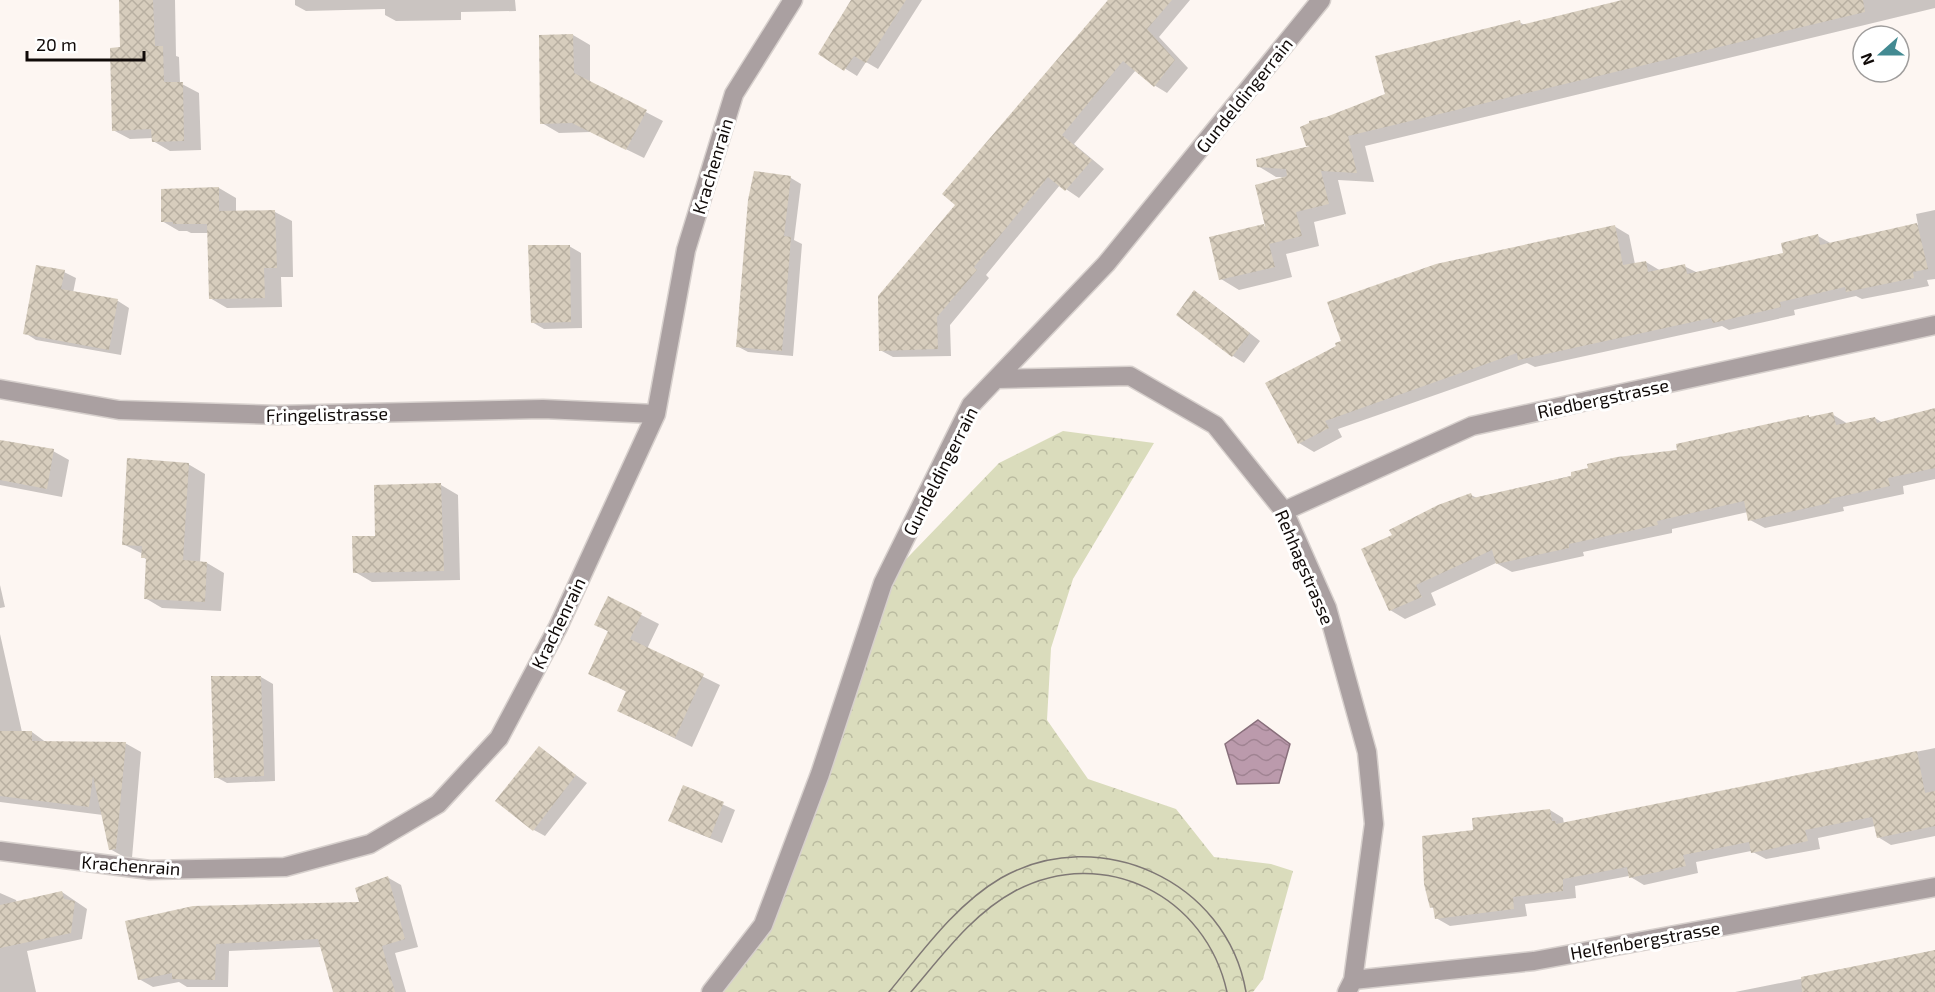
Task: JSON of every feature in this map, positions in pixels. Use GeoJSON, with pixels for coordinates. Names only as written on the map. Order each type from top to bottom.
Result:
{"type":"FeatureCollection","features":[{"type":"Feature","properties":{"kind":"street","name":"Krachenrain"},"geometry":{"type":"LineString","coordinates":[[0,851],[150,870],[285,867],[370,844],[438,804],[499,738],[558,627],[656,414],[686,250],[734,94],[793,0]]}},
{"type":"Feature","properties":{"kind":"street","name":"Gundeldingerrain"},"geometry":{"type":"LineString","coordinates":[[711,992],[763,926],[820,774],[884,583],[971,405],[1106,264],[1321,0]]}},
{"type":"Feature","properties":{"kind":"street","name":"Riedbergstrasse"},"geometry":{"type":"LineString","coordinates":[[1284,511],[1472,426],[1935,325]]}},
{"type":"Feature","properties":{"kind":"street","name":"Rehhagstrasse"},"geometry":{"type":"LineString","coordinates":[[997,379],[1130,375],[1215,425],[1284,511],[1327,608],[1368,752],[1374,824],[1350,986]]}},
{"type":"Feature","properties":{"kind":"street","name":"Fringelistrasse"},"geometry":{"type":"LineString","coordinates":[[0,389],[130,410],[278,415],[543,409],[656,414]]}},
{"type":"Feature","properties":{"kind":"street","name":"Helfenbergstrasse"},"geometry":{"type":"LineString","coordinates":[[1350,986],[1534,961],[1935,888]]}},
{"type":"Feature","properties":{"kind":"green space"},"geometry":{"type":"Polygon","coordinates":[[[1063,431],[1154,443],[1073,579],[1051,648],[1047,720],[1088,779],[1176,809],[1214,857],[1271,864],[1293,871],[1263,979],[1253,992],[711,992],[763,925],[883,583],[999,463],[1063,431]]]}},
{"type":"Feature","properties":{"kind":"water"},"geometry":{"type":"Polygon","coordinates":[[[1258,720],[1290,744],[1279,783],[1237,784],[1225,744],[1258,720]]]}},
{"type":"Feature","properties":{"kind":"building"},"geometry":{"type":"Polygon","coordinates":[[[119,0],[153,0],[155,46],[163,46],[164,82],[183,82],[184,141],[152,142],[151,129],[112,131],[110,48],[120,47],[119,0]]]}},
{"type":"Feature","properties":{"kind":"building"},"geometry":{"type":"Polygon","coordinates":[[[851,0],[906,0],[866,63],[854,56],[844,71],[818,54],[851,0]]]}},
{"type":"Feature","properties":{"kind":"building"},"geometry":{"type":"Polygon","coordinates":[[[1108,0],[1172,0],[1147,29],[1175,60],[1154,87],[1123,61],[1062,135],[1092,160],[1065,191],[1048,177],[974,267],[977,270],[937,317],[938,349],[879,351],[878,296],[955,205],[942,194],[1108,0]]]}},
{"type":"Feature","properties":{"kind":"building"},"geometry":{"type":"Polygon","coordinates":[[[1622,0],[1863,0],[1865,12],[1348,136],[1357,173],[1321,171],[1329,204],[1296,212],[1302,236],[1269,244],[1275,267],[1219,280],[1209,237],[1264,224],[1269,242],[1255,185],[1287,176],[1286,169],[1257,167],[1256,159],[1314,145],[1306,146],[1300,127],[1309,121],[1326,117],[1385,94],[1375,56],[1520,20],[1521,25],[1622,0]]]}},
{"type":"Feature","properties":{"kind":"building"},"geometry":{"type":"Polygon","coordinates":[[[573,34],[574,73],[647,110],[626,150],[572,123],[540,124],[539,35],[573,34]]]}},
{"type":"Feature","properties":{"kind":"building"},"geometry":{"type":"Polygon","coordinates":[[[754,171],[791,176],[784,236],[791,237],[782,351],[736,347],[748,200],[754,171]]]}},
{"type":"Feature","properties":{"kind":"building"},"geometry":{"type":"Polygon","coordinates":[[[219,187],[219,211],[275,210],[277,268],[264,268],[265,298],[209,299],[207,224],[161,222],[161,189],[219,187]]]}},
{"type":"Feature","properties":{"kind":"building"},"geometry":{"type":"Polygon","coordinates":[[[1917,223],[1928,269],[1913,272],[1914,278],[1846,292],[1845,287],[1780,302],[1781,307],[1713,323],[1711,318],[1518,360],[1517,353],[1325,421],[1329,428],[1298,444],[1265,383],[1336,346],[1335,343],[1341,341],[1327,302],[1436,264],[1615,225],[1623,265],[1646,261],[1648,272],[1685,264],[1687,274],[1783,253],[1781,243],[1818,234],[1820,245],[1917,223]]]}},
{"type":"Feature","properties":{"kind":"building"},"geometry":{"type":"Polygon","coordinates":[[[528,245],[570,245],[571,322],[531,323],[528,245]]]}},
{"type":"Feature","properties":{"kind":"building"},"geometry":{"type":"Polygon","coordinates":[[[36,265],[65,270],[61,289],[118,299],[109,350],[23,334],[36,265]]]}},
{"type":"Feature","properties":{"kind":"building"},"geometry":{"type":"Polygon","coordinates":[[[1194,290],[1250,333],[1232,357],[1176,315],[1194,290]]]}},
{"type":"Feature","properties":{"kind":"building"},"geometry":{"type":"Polygon","coordinates":[[[1935,408],[1935,468],[1888,478],[1890,486],[1829,499],[1830,503],[1748,521],[1744,501],[1657,521],[1658,525],[1569,544],[1569,548],[1496,564],[1492,550],[1416,585],[1422,597],[1389,611],[1361,549],[1392,535],[1389,530],[1438,505],[1471,493],[1473,498],[1571,476],[1571,472],[1588,468],[1587,464],[1617,457],[1677,450],[1676,444],[1809,415],[1809,417],[1833,412],[1836,425],[1875,417],[1877,423],[1935,408]]]}},
{"type":"Feature","properties":{"kind":"building"},"geometry":{"type":"Polygon","coordinates":[[[0,440],[54,449],[47,489],[0,480],[0,440]]]}},
{"type":"Feature","properties":{"kind":"building"},"geometry":{"type":"Polygon","coordinates":[[[127,458],[189,463],[183,560],[207,562],[205,602],[144,599],[146,558],[141,558],[142,546],[122,545],[127,458]]]}},
{"type":"Feature","properties":{"kind":"building"},"geometry":{"type":"Polygon","coordinates":[[[441,483],[444,571],[353,573],[352,536],[375,536],[374,485],[441,483]]]}},
{"type":"Feature","properties":{"kind":"building"},"geometry":{"type":"Polygon","coordinates":[[[608,596],[642,613],[630,639],[704,674],[675,738],[617,711],[626,691],[588,674],[608,631],[594,625],[608,596]]]}},
{"type":"Feature","properties":{"kind":"building"},"geometry":{"type":"Polygon","coordinates":[[[211,676],[261,676],[264,776],[214,778],[211,676]]]}},
{"type":"Feature","properties":{"kind":"building"},"geometry":{"type":"Polygon","coordinates":[[[0,731],[32,731],[32,741],[126,742],[116,849],[109,850],[93,776],[89,807],[0,796],[0,731]]]}},
{"type":"Feature","properties":{"kind":"building"},"geometry":{"type":"Polygon","coordinates":[[[539,746],[576,775],[533,831],[495,801],[539,746]]]}},
{"type":"Feature","properties":{"kind":"building"},"geometry":{"type":"Polygon","coordinates":[[[1917,751],[1925,793],[1935,791],[1935,826],[1877,838],[1872,817],[1805,830],[1808,841],[1751,853],[1749,842],[1683,855],[1686,866],[1629,878],[1627,867],[1563,879],[1563,891],[1513,897],[1514,909],[1435,919],[1433,907],[1430,908],[1424,884],[1422,836],[1473,830],[1472,818],[1550,809],[1552,821],[1556,824],[1917,751]]]}},
{"type":"Feature","properties":{"kind":"building"},"geometry":{"type":"Polygon","coordinates":[[[683,785],[724,802],[710,838],[668,821],[683,785]]]}},
{"type":"Feature","properties":{"kind":"building"},"geometry":{"type":"Polygon","coordinates":[[[388,876],[405,939],[382,946],[395,992],[333,992],[318,939],[216,944],[215,980],[172,979],[172,973],[138,980],[125,921],[193,906],[359,902],[355,888],[388,876]]]}},
{"type":"Feature","properties":{"kind":"building"},"geometry":{"type":"Polygon","coordinates":[[[62,891],[64,899],[75,901],[71,933],[0,948],[0,905],[62,891]]]}},
{"type":"Feature","properties":{"kind":"building"},"geometry":{"type":"Polygon","coordinates":[[[1935,950],[1935,992],[1802,992],[1801,977],[1935,950]]]}},
{"type":"Feature","properties":{"kind":"tram line"},"geometry":{"type":"LineString","coordinates":[[889,992],[940,930],[984,889],[1001,878],[1039,863],[1078,857],[1116,860],[1153,872],[1186,892],[1213,919],[1234,953],[1246,992]]}},
{"type":"Feature","properties":{"kind":"tram line"},"geometry":{"type":"LineString","coordinates":[[911,992],[971,924],[999,900],[1049,878],[1083,873],[1116,877],[1146,888],[1174,905],[1198,929],[1216,958],[1227,992]]}}]}
